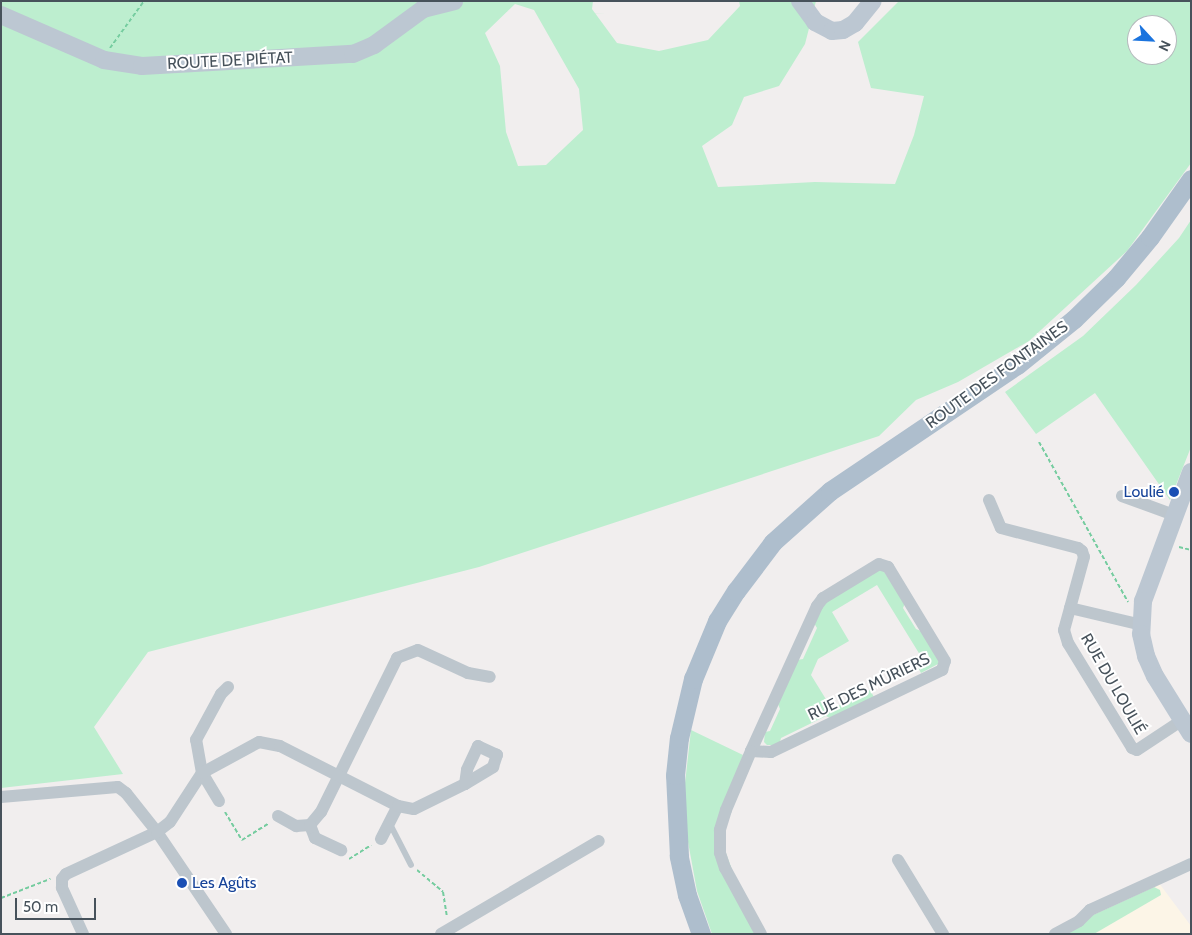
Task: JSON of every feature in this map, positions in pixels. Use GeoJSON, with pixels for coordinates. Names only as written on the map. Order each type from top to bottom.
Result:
{"type":"FeatureCollection","features":[{"type":"Feature","properties":{"kind":"main road","name":"ROUTE DES FONTAINES"},"geometry":{"type":"LineString","coordinates":[[701,934],[687,895],[679,856],[675,775],[685,709],[704,650],[736,591],[773,542],[798,518],[830,492],[1017,365],[1074,319],[1116,278],[1150,237],[1191,179]]}},
{"type":"Feature","properties":{"kind":"street","name":"ROUTE DE PIÉTAT"},"geometry":{"type":"LineString","coordinates":[[1,15],[104,60],[142,66],[353,54],[374,45],[423,9],[454,1]]}},
{"type":"Feature","properties":{"kind":"street"},"geometry":{"type":"LineString","coordinates":[[800,1],[815,22],[832,31],[843,30],[855,23],[873,1]]}},
{"type":"Feature","properties":{"kind":"street"},"geometry":{"type":"LineString","coordinates":[[1186,727],[1154,676],[1146,656],[1142,625],[1143,601],[1191,472]]}},
{"type":"Feature","properties":{"kind":"street"},"geometry":{"type":"LineString","coordinates":[[1122,496],[1174,515]]}},
{"type":"Feature","properties":{"kind":"street","name":"RUE DU LOULIÉ"},"geometry":{"type":"LineString","coordinates":[[989,500],[1001,528],[1078,548],[1082,551],[1084,557],[1064,630],[1068,643],[1132,748],[1137,750],[1186,727]]}},
{"type":"Feature","properties":{"kind":"street","name":"RUE DES MÛRIERS"},"geometry":{"type":"LineString","coordinates":[[751,751],[772,752],[942,670],[945,661],[888,567],[879,564],[823,598],[817,606],[751,751],[726,810],[720,830],[720,853],[725,868],[760,934]]}},
{"type":"Feature","properties":{"kind":"street","name":"RUE DU LOULIÉ"},"geometry":{"type":"LineString","coordinates":[[1070,608],[1142,625]]}},
{"type":"Feature","properties":{"kind":"street"},"geometry":{"type":"LineString","coordinates":[[278,816],[296,826],[310,825],[321,812],[337,776],[397,658],[418,650],[468,673],[490,677]]}},
{"type":"Feature","properties":{"kind":"street"},"geometry":{"type":"LineString","coordinates":[[219,801],[202,773],[196,740],[221,694],[228,687]]}},
{"type":"Feature","properties":{"kind":"street"},"geometry":{"type":"LineString","coordinates":[[83,934],[62,888],[62,879],[66,874],[157,832],[170,822],[202,773],[259,742],[280,746],[398,806],[414,809],[465,784]]}},
{"type":"Feature","properties":{"kind":"street"},"geometry":{"type":"LineString","coordinates":[[1,797],[118,787],[126,793],[157,832],[226,934]]}},
{"type":"Feature","properties":{"kind":"street"},"geometry":{"type":"LineString","coordinates":[[381,839],[398,806]]}},
{"type":"Feature","properties":{"kind":"street"},"geometry":{"type":"LineString","coordinates":[[310,825],[315,838],[341,850]]}},
{"type":"Feature","properties":{"kind":"street"},"geometry":{"type":"LineString","coordinates":[[441,934],[599,841]]}},
{"type":"Feature","properties":{"kind":"street"},"geometry":{"type":"LineString","coordinates":[[898,860],[943,934]]}},
{"type":"Feature","properties":{"kind":"street"},"geometry":{"type":"LineString","coordinates":[[1055,934],[1079,921],[1090,910],[1191,864]]}},
{"type":"Feature","properties":{"kind":"lane"},"geometry":{"type":"LineString","coordinates":[[389,823],[411,865]]}},
{"type":"Feature","properties":{"kind":"path"},"geometry":{"type":"LineString","coordinates":[[104,60],[144,1]]}},
{"type":"Feature","properties":{"kind":"path"},"geometry":{"type":"LineString","coordinates":[[1038,442],[1142,625]]}},
{"type":"Feature","properties":{"kind":"path"},"geometry":{"type":"LineString","coordinates":[[219,801],[242,840],[278,816]]}},
{"type":"Feature","properties":{"kind":"path"},"geometry":{"type":"LineString","coordinates":[[341,850],[349,859],[381,839]]}},
{"type":"Feature","properties":{"kind":"path"},"geometry":{"type":"LineString","coordinates":[[411,865],[443,892],[447,918],[452,926]]}},
{"type":"Feature","properties":{"kind":"path"},"geometry":{"type":"LineString","coordinates":[[1,898],[49,879],[62,879]]}},
{"type":"Feature","properties":{"kind":"shaded area"},"geometry":{"type":"Polygon","coordinates":[[[1156,879],[1191,926],[1191,934],[1055,934],[1156,879]]]}},
{"type":"Feature","properties":{"kind":"green space"},"geometry":{"type":"Polygon","coordinates":[[[1,1],[593,1],[592,9],[617,43],[659,51],[708,40],[740,6],[739,1],[816,1],[805,44],[779,86],[744,97],[732,125],[702,146],[718,187],[815,182],[895,184],[914,135],[924,96],[871,88],[858,42],[899,1],[1191,1],[1191,163],[1127,251],[1029,341],[958,382],[916,400],[879,436],[479,567],[148,652],[94,727],[123,774],[1,788],[1,1]],[[515,4],[485,33],[500,66],[506,132],[518,166],[546,165],[583,130],[579,89],[534,10],[515,4]]]}},
{"type":"Feature","properties":{"kind":"green space"},"geometry":{"type":"Polygon","coordinates":[[[1191,220],[1191,447],[1170,500],[1095,393],[1036,434],[1005,392],[1083,336],[1136,285],[1179,238],[1191,220]]]}},
{"type":"Feature","properties":{"kind":"green space"},"geometry":{"type":"Polygon","coordinates":[[[876,569],[883,570],[905,603],[903,608],[916,629],[921,631],[939,660],[938,664],[921,673],[918,667],[925,663],[877,585],[832,612],[849,641],[818,659],[811,675],[832,709],[870,690],[874,697],[830,718],[826,716],[781,738],[780,742],[767,745],[764,742],[765,732],[770,731],[780,709],[778,704],[797,660],[803,659],[817,628],[814,623],[823,604],[876,569]]]}},
{"type":"Feature","properties":{"kind":"green space"},"geometry":{"type":"Polygon","coordinates":[[[691,730],[743,755],[717,829],[756,934],[712,934],[697,891],[686,831],[684,792],[691,730]]]}},
{"type":"Feature","properties":{"kind":"green space"},"geometry":{"type":"Polygon","coordinates":[[[1154,887],[1160,890],[1161,895],[1094,934],[1066,934],[1093,915],[1154,887]]]}},
{"type":"Feature","properties":{"kind":"place","name":"Loulié"},"geometry":{"type":"Point","coordinates":[1174,492]}},
{"type":"Feature","properties":{"kind":"place","name":"Les Agûts"},"geometry":{"type":"Point","coordinates":[182,883]}}]}
